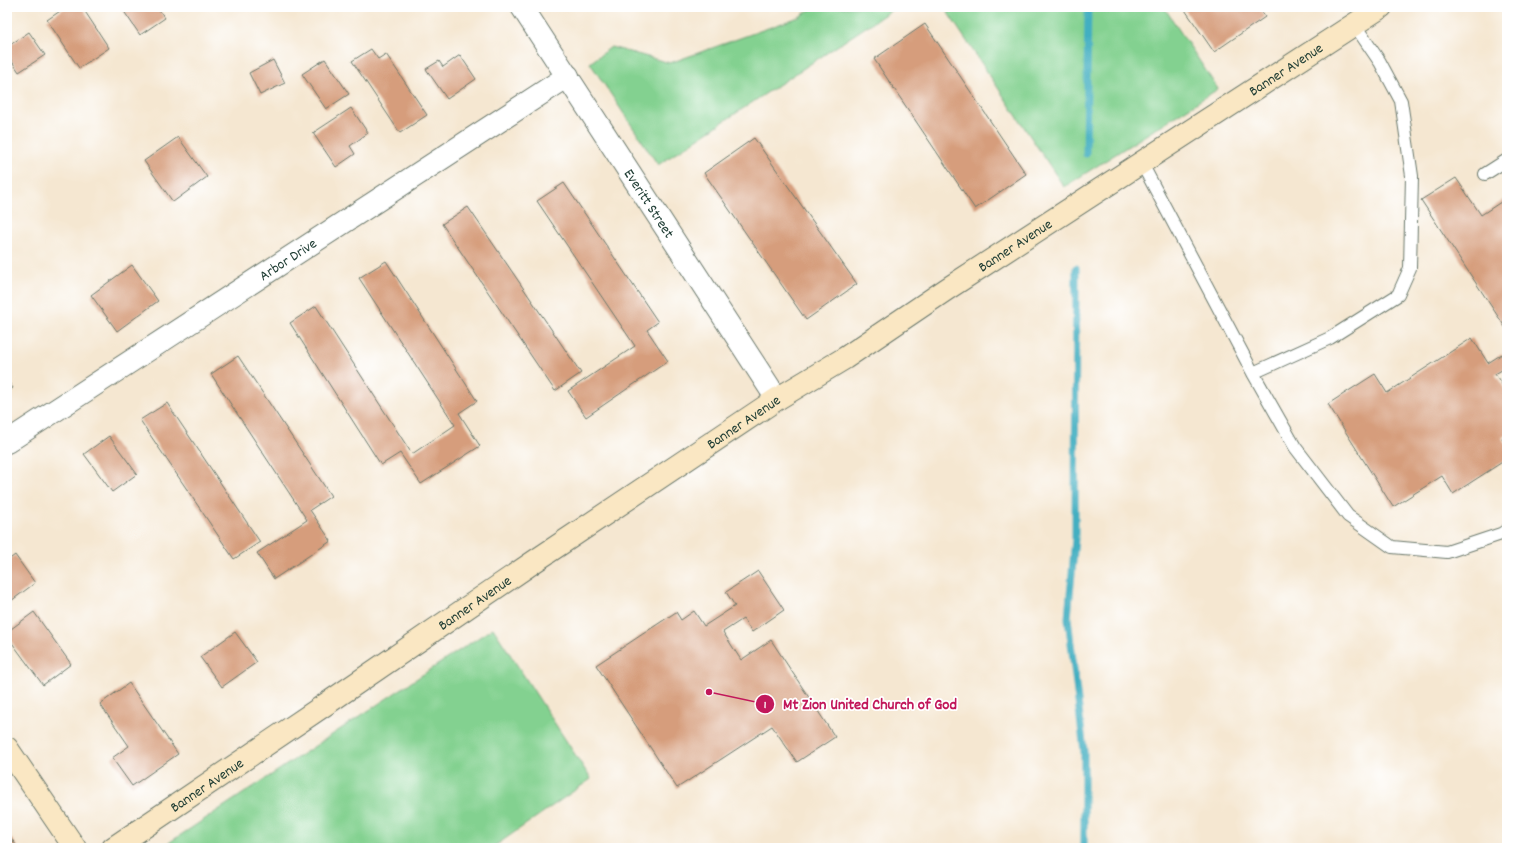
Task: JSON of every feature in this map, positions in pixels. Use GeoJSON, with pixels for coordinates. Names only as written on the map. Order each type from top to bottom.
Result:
{"type":"FeatureCollection","features":[{"type":"Feature","properties":{"kind":"street","name":"Banner Avenue"},"geometry":{"type":"LineString","coordinates":[[113,848],[535,561],[777,399],[845,358],[947,289],[1381,7]]}},
{"type":"Feature","properties":{"kind":"street","name":"Everitt Street"},"geometry":{"type":"LineString","coordinates":[[532,10],[568,76],[777,399]]}},
{"type":"Feature","properties":{"kind":"street","name":"Arbor Drive"},"geometry":{"type":"LineString","coordinates":[[7,442],[568,76]]}},
{"type":"Feature","properties":{"kind":"street"},"geometry":{"type":"LineString","coordinates":[[7,748],[74,848]]}},
{"type":"Feature","properties":{"kind":"lane"},"geometry":{"type":"LineString","coordinates":[[1253,373],[1330,338],[1398,295],[1410,268],[1412,176],[1401,100],[1380,62],[1354,24]]}},
{"type":"Feature","properties":{"kind":"lane"},"geometry":{"type":"LineString","coordinates":[[1485,174],[1507,160]]}},
{"type":"Feature","properties":{"kind":"lane"},"geometry":{"type":"LineString","coordinates":[[1141,162],[1253,373],[1295,447],[1348,516],[1392,547],[1447,552],[1501,534],[1507,530]]}},
{"type":"Feature","properties":{"kind":"green space"},"geometry":{"type":"Polygon","coordinates":[[[814,7],[896,7],[658,165],[590,63],[611,47],[670,63],[799,17],[814,7]]]}},
{"type":"Feature","properties":{"kind":"green space"},"geometry":{"type":"Polygon","coordinates":[[[944,7],[1164,7],[1218,89],[1064,187],[944,7]]]}},
{"type":"Feature","properties":{"kind":"green space"},"geometry":{"type":"Polygon","coordinates":[[[493,628],[591,779],[492,848],[161,848],[493,628]]]}},
{"type":"Feature","properties":{"kind":"building"},"geometry":{"type":"Polygon","coordinates":[[[66,7],[82,7],[109,48],[79,68],[47,20],[66,7]]]}},
{"type":"Feature","properties":{"kind":"building"},"geometry":{"type":"Polygon","coordinates":[[[121,7],[157,7],[165,18],[140,35],[121,7]]]}},
{"type":"Feature","properties":{"kind":"building"},"geometry":{"type":"Polygon","coordinates":[[[1183,7],[1259,7],[1265,17],[1214,52],[1183,7]]]}},
{"type":"Feature","properties":{"kind":"building"},"geometry":{"type":"Polygon","coordinates":[[[925,24],[1026,174],[975,209],[874,59],[925,24]]]}},
{"type":"Feature","properties":{"kind":"building"},"geometry":{"type":"Polygon","coordinates":[[[29,32],[45,55],[19,72],[7,54],[7,47],[29,32]]]}},
{"type":"Feature","properties":{"kind":"building"},"geometry":{"type":"Polygon","coordinates":[[[371,49],[378,59],[386,54],[427,115],[400,133],[352,61],[371,49]]]}},
{"type":"Feature","properties":{"kind":"building"},"geometry":{"type":"Polygon","coordinates":[[[460,55],[476,79],[447,99],[426,69],[439,61],[443,67],[460,55]]]}},
{"type":"Feature","properties":{"kind":"building"},"geometry":{"type":"Polygon","coordinates":[[[325,59],[349,94],[326,109],[302,74],[325,59]]]}},
{"type":"Feature","properties":{"kind":"building"},"geometry":{"type":"Polygon","coordinates":[[[273,60],[285,83],[260,95],[249,73],[273,60]]]}},
{"type":"Feature","properties":{"kind":"building"},"geometry":{"type":"Polygon","coordinates":[[[351,108],[368,133],[350,146],[355,154],[336,167],[313,133],[351,108]]]}},
{"type":"Feature","properties":{"kind":"building"},"geometry":{"type":"Polygon","coordinates":[[[178,137],[207,177],[173,202],[144,161],[178,137]]]}},
{"type":"Feature","properties":{"kind":"building"},"geometry":{"type":"Polygon","coordinates":[[[754,138],[857,284],[806,320],[704,173],[754,138]]]}},
{"type":"Feature","properties":{"kind":"building"},"geometry":{"type":"Polygon","coordinates":[[[1456,178],[1481,215],[1507,198],[1507,330],[1421,200],[1456,178]]]}},
{"type":"Feature","properties":{"kind":"building"},"geometry":{"type":"Polygon","coordinates":[[[564,183],[658,322],[647,330],[668,361],[586,417],[568,391],[635,346],[537,201],[564,183]]]}},
{"type":"Feature","properties":{"kind":"building"},"geometry":{"type":"Polygon","coordinates":[[[468,207],[581,373],[555,391],[442,224],[468,207]]]}},
{"type":"Feature","properties":{"kind":"building"},"geometry":{"type":"Polygon","coordinates":[[[386,261],[477,401],[459,413],[480,446],[421,484],[400,453],[381,465],[290,323],[316,306],[412,454],[455,425],[359,278],[386,261]]]}},
{"type":"Feature","properties":{"kind":"building"},"geometry":{"type":"Polygon","coordinates":[[[132,265],[158,301],[117,331],[91,295],[132,265]]]}},
{"type":"Feature","properties":{"kind":"building"},"geometry":{"type":"Polygon","coordinates":[[[1472,338],[1488,363],[1502,354],[1507,362],[1507,367],[1495,374],[1507,392],[1507,435],[1502,438],[1507,445],[1507,459],[1453,494],[1442,476],[1393,507],[1328,404],[1375,374],[1387,393],[1472,338]]]}},
{"type":"Feature","properties":{"kind":"building"},"geometry":{"type":"Polygon","coordinates":[[[238,356],[331,496],[310,510],[331,541],[274,579],[257,553],[307,520],[211,374],[238,356]]]}},
{"type":"Feature","properties":{"kind":"building"},"geometry":{"type":"Polygon","coordinates":[[[7,379],[13,388],[7,393],[7,379]]]}},
{"type":"Feature","properties":{"kind":"building"},"geometry":{"type":"Polygon","coordinates":[[[167,403],[260,542],[234,559],[140,420],[167,403]]]}},
{"type":"Feature","properties":{"kind":"building"},"geometry":{"type":"Polygon","coordinates":[[[109,436],[137,474],[112,492],[84,454],[109,436]]]}},
{"type":"Feature","properties":{"kind":"building"},"geometry":{"type":"Polygon","coordinates":[[[15,555],[35,583],[7,604],[7,561],[15,555]]]}},
{"type":"Feature","properties":{"kind":"building"},"geometry":{"type":"Polygon","coordinates":[[[758,571],[784,610],[752,632],[743,619],[723,632],[741,660],[771,640],[835,737],[797,762],[772,726],[677,788],[596,665],[676,612],[681,620],[694,611],[704,626],[735,606],[726,592],[758,571]]]}},
{"type":"Feature","properties":{"kind":"building"},"geometry":{"type":"Polygon","coordinates":[[[34,612],[71,664],[43,685],[7,636],[7,632],[34,612]]]}},
{"type":"Feature","properties":{"kind":"building"},"geometry":{"type":"Polygon","coordinates":[[[235,632],[257,662],[222,687],[200,657],[235,632]]]}},
{"type":"Feature","properties":{"kind":"building"},"geometry":{"type":"Polygon","coordinates":[[[129,683],[178,754],[132,786],[112,758],[129,746],[100,704],[129,683]]]}},
{"type":"Feature","properties":{"kind":"building"},"geometry":{"type":"Polygon","coordinates":[[[9,835],[18,848],[7,848],[7,836],[9,835]]]}},
{"type":"Feature","properties":{"kind":"waterway"},"geometry":{"type":"LineString","coordinates":[[1086,154],[1088,7]]}},
{"type":"Feature","properties":{"kind":"waterway"},"geometry":{"type":"LineString","coordinates":[[1076,268],[1075,539],[1068,618],[1084,751],[1084,848]]}},
{"type":"Feature","properties":{"kind":"place","name":"Mt Zion United Church of God"},"geometry":{"type":"Point","coordinates":[709,692]}}]}
